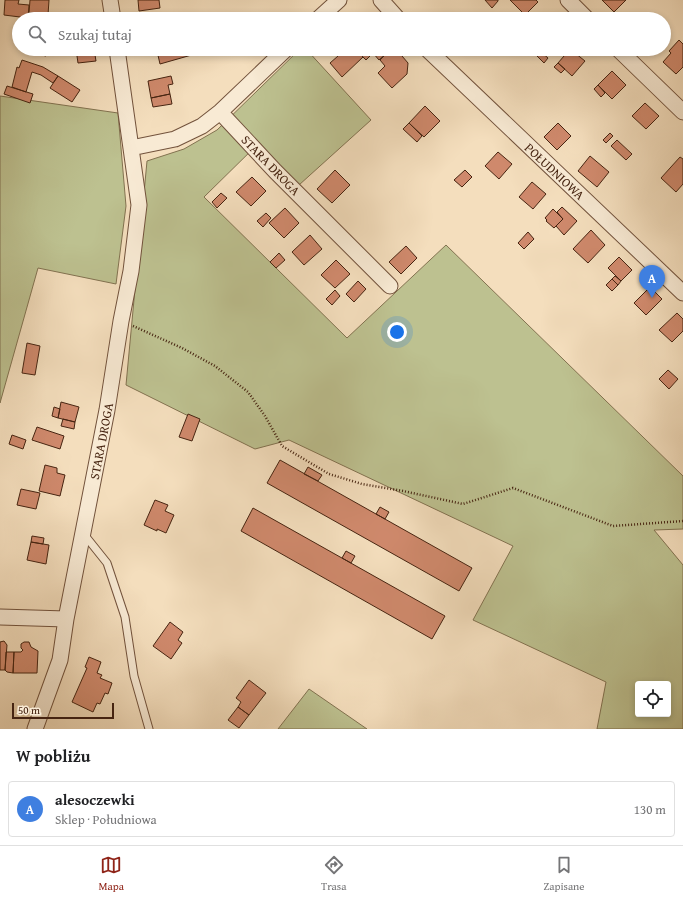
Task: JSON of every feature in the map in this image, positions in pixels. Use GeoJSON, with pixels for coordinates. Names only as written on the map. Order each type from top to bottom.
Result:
{"type":"FeatureCollection","features":[{"type":"Feature","properties":{"kind":"street"},"geometry":{"type":"LineString","coordinates":[[110,0],[112,12]]}},
{"type":"Feature","properties":{"kind":"street"},"geometry":{"type":"LineString","coordinates":[[326,12],[339,0]]}},
{"type":"Feature","properties":{"kind":"street"},"geometry":{"type":"LineString","coordinates":[[381,0],[392,12]]}},
{"type":"Feature","properties":{"kind":"street"},"geometry":{"type":"LineString","coordinates":[[568,0],[580,12]]}},
{"type":"Feature","properties":{"kind":"street","name":"STARA DROGA"},"geometry":{"type":"LineString","coordinates":[[35,729],[60,660],[66,619],[107,410],[121,321],[131,271],[139,205],[118,56]]}},
{"type":"Feature","properties":{"kind":"street"},"geometry":{"type":"LineString","coordinates":[[131,148],[181,137],[202,126],[220,112],[279,56]]}},
{"type":"Feature","properties":{"kind":"street","name":"POŁUDNIOWA"},"geometry":{"type":"LineString","coordinates":[[434,56],[683,293]]}},
{"type":"Feature","properties":{"kind":"street"},"geometry":{"type":"LineString","coordinates":[[625,56],[683,112]]}},
{"type":"Feature","properties":{"kind":"street","name":"STARA DROGA"},"geometry":{"type":"LineString","coordinates":[[220,112],[275,171],[390,286]]}},
{"type":"Feature","properties":{"kind":"street"},"geometry":{"type":"LineString","coordinates":[[0,617],[66,619]]}},
{"type":"Feature","properties":{"kind":"lane"},"geometry":{"type":"LineString","coordinates":[[83,533],[107,563],[125,617],[134,676],[149,729]]}},
{"type":"Feature","properties":{"kind":"path"},"geometry":{"type":"LineString","coordinates":[[121,321],[182,348],[215,366],[248,392],[265,416],[282,446],[329,474],[362,484],[463,504],[513,488],[613,526],[683,521]]}},
{"type":"Feature","properties":{"kind":"green space"},"geometry":{"type":"Polygon","coordinates":[[[293,56],[312,56],[371,120],[299,185],[259,143],[204,197],[347,338],[446,245],[683,476],[683,529],[654,530],[683,565],[683,729],[597,729],[606,682],[473,620],[513,546],[289,440],[255,449],[126,385],[147,161],[184,149],[217,130],[293,56]]]}},
{"type":"Feature","properties":{"kind":"green space"},"geometry":{"type":"Polygon","coordinates":[[[0,96],[118,113],[126,206],[116,284],[38,268],[0,403],[0,96]]]}},
{"type":"Feature","properties":{"kind":"green space"},"geometry":{"type":"Polygon","coordinates":[[[309,689],[367,729],[278,729],[309,689]]]}},
{"type":"Feature","properties":{"kind":"building"},"geometry":{"type":"Polygon","coordinates":[[[5,0],[19,0],[18,4],[29,5],[28,12],[12,12],[12,16],[4,15],[5,0]]]}},
{"type":"Feature","properties":{"kind":"building"},"geometry":{"type":"Polygon","coordinates":[[[30,0],[49,0],[48,12],[29,12],[30,0]]]}},
{"type":"Feature","properties":{"kind":"building"},"geometry":{"type":"Polygon","coordinates":[[[138,0],[159,0],[160,8],[139,11],[138,0]]]}},
{"type":"Feature","properties":{"kind":"building"},"geometry":{"type":"Polygon","coordinates":[[[485,0],[498,0],[498,1],[492,8],[485,0]]]}},
{"type":"Feature","properties":{"kind":"building"},"geometry":{"type":"Polygon","coordinates":[[[510,0],[536,0],[538,2],[528,12],[522,12],[510,0]]]}},
{"type":"Feature","properties":{"kind":"building"},"geometry":{"type":"Polygon","coordinates":[[[602,0],[626,0],[614,12],[602,0]]]}},
{"type":"Feature","properties":{"kind":"building"},"geometry":{"type":"Polygon","coordinates":[[[679,40],[683,44],[683,67],[676,74],[663,62],[668,56],[671,56],[671,49],[679,40]]]}},
{"type":"Feature","properties":{"kind":"building"},"geometry":{"type":"Polygon","coordinates":[[[77,56],[95,56],[96,61],[78,63],[77,56]]]}},
{"type":"Feature","properties":{"kind":"building"},"geometry":{"type":"Polygon","coordinates":[[[158,56],[188,56],[160,64],[158,56]]]}},
{"type":"Feature","properties":{"kind":"building"},"geometry":{"type":"Polygon","coordinates":[[[338,56],[363,57],[342,77],[330,63],[338,56]]]}},
{"type":"Feature","properties":{"kind":"building"},"geometry":{"type":"Polygon","coordinates":[[[362,56],[370,56],[366,60],[362,56]]]}},
{"type":"Feature","properties":{"kind":"building"},"geometry":{"type":"Polygon","coordinates":[[[376,56],[383,56],[379,60],[376,56]]]}},
{"type":"Feature","properties":{"kind":"building"},"geometry":{"type":"Polygon","coordinates":[[[384,56],[402,56],[408,63],[407,74],[392,88],[378,73],[385,66],[380,60],[384,56]]]}},
{"type":"Feature","properties":{"kind":"building"},"geometry":{"type":"Polygon","coordinates":[[[537,56],[546,56],[548,58],[544,63],[537,56]]]}},
{"type":"Feature","properties":{"kind":"building"},"geometry":{"type":"Polygon","coordinates":[[[564,56],[579,56],[585,61],[572,76],[558,63],[564,56]]]}},
{"type":"Feature","properties":{"kind":"building"},"geometry":{"type":"Polygon","coordinates":[[[22,60],[43,67],[58,76],[53,83],[41,75],[32,72],[26,92],[12,87],[17,67],[19,68],[22,60]]]}},
{"type":"Feature","properties":{"kind":"building"},"geometry":{"type":"Polygon","coordinates":[[[558,63],[565,69],[561,73],[554,67],[558,63]]]}},
{"type":"Feature","properties":{"kind":"building"},"geometry":{"type":"Polygon","coordinates":[[[612,71],[626,85],[612,99],[598,85],[612,71]]]}},
{"type":"Feature","properties":{"kind":"building"},"geometry":{"type":"Polygon","coordinates":[[[58,76],[80,90],[72,102],[50,88],[58,76]]]}},
{"type":"Feature","properties":{"kind":"building"},"geometry":{"type":"Polygon","coordinates":[[[171,76],[173,84],[168,85],[170,94],[151,98],[148,81],[171,76]]]}},
{"type":"Feature","properties":{"kind":"building"},"geometry":{"type":"Polygon","coordinates":[[[598,85],[605,93],[601,97],[594,89],[598,85]]]}},
{"type":"Feature","properties":{"kind":"building"},"geometry":{"type":"Polygon","coordinates":[[[7,86],[33,94],[30,103],[4,94],[7,86]]]}},
{"type":"Feature","properties":{"kind":"building"},"geometry":{"type":"Polygon","coordinates":[[[170,94],[172,104],[153,107],[151,98],[170,94]]]}},
{"type":"Feature","properties":{"kind":"building"},"geometry":{"type":"Polygon","coordinates":[[[645,103],[659,116],[646,129],[632,116],[645,103]]]}},
{"type":"Feature","properties":{"kind":"building"},"geometry":{"type":"Polygon","coordinates":[[[425,106],[440,121],[424,137],[409,123],[425,106]]]}},
{"type":"Feature","properties":{"kind":"building"},"geometry":{"type":"Polygon","coordinates":[[[409,123],[422,136],[417,142],[403,129],[409,123]]]}},
{"type":"Feature","properties":{"kind":"building"},"geometry":{"type":"Polygon","coordinates":[[[558,123],[571,136],[557,150],[544,137],[558,123]]]}},
{"type":"Feature","properties":{"kind":"building"},"geometry":{"type":"Polygon","coordinates":[[[610,133],[613,136],[606,143],[603,140],[610,133]]]}},
{"type":"Feature","properties":{"kind":"building"},"geometry":{"type":"Polygon","coordinates":[[[617,140],[632,154],[626,160],[611,146],[617,140]]]}},
{"type":"Feature","properties":{"kind":"building"},"geometry":{"type":"Polygon","coordinates":[[[498,152],[512,164],[499,179],[485,166],[498,152]]]}},
{"type":"Feature","properties":{"kind":"building"},"geometry":{"type":"Polygon","coordinates":[[[590,156],[609,172],[597,187],[578,171],[590,156]]]}},
{"type":"Feature","properties":{"kind":"building"},"geometry":{"type":"Polygon","coordinates":[[[680,157],[683,159],[683,184],[676,192],[661,178],[680,157]]]}},
{"type":"Feature","properties":{"kind":"building"},"geometry":{"type":"Polygon","coordinates":[[[335,170],[350,185],[332,203],[317,189],[335,170]]]}},
{"type":"Feature","properties":{"kind":"building"},"geometry":{"type":"Polygon","coordinates":[[[465,170],[472,177],[462,187],[454,180],[465,170]]]}},
{"type":"Feature","properties":{"kind":"building"},"geometry":{"type":"Polygon","coordinates":[[[252,177],[266,191],[251,206],[236,192],[252,177]]]}},
{"type":"Feature","properties":{"kind":"building"},"geometry":{"type":"Polygon","coordinates":[[[532,182],[546,194],[533,209],[519,197],[532,182]]]}},
{"type":"Feature","properties":{"kind":"building"},"geometry":{"type":"Polygon","coordinates":[[[221,193],[227,198],[217,208],[212,202],[221,193]]]}},
{"type":"Feature","properties":{"kind":"building"},"geometry":{"type":"Polygon","coordinates":[[[562,207],[577,221],[564,235],[556,226],[563,219],[557,212],[562,207]]]}},
{"type":"Feature","properties":{"kind":"building"},"geometry":{"type":"Polygon","coordinates":[[[285,208],[299,223],[284,238],[269,223],[285,208]]]}},
{"type":"Feature","properties":{"kind":"building"},"geometry":{"type":"Polygon","coordinates":[[[553,209],[563,219],[554,228],[546,221],[547,220],[545,218],[553,209]]]}},
{"type":"Feature","properties":{"kind":"building"},"geometry":{"type":"Polygon","coordinates":[[[266,213],[271,218],[263,227],[257,221],[266,213]]]}},
{"type":"Feature","properties":{"kind":"building"},"geometry":{"type":"Polygon","coordinates":[[[591,230],[605,245],[588,263],[573,249],[591,230]]]}},
{"type":"Feature","properties":{"kind":"building"},"geometry":{"type":"Polygon","coordinates":[[[528,232],[534,239],[524,249],[518,243],[528,232]]]}},
{"type":"Feature","properties":{"kind":"building"},"geometry":{"type":"Polygon","coordinates":[[[310,235],[322,249],[304,265],[292,252],[310,235]]]}},
{"type":"Feature","properties":{"kind":"building"},"geometry":{"type":"Polygon","coordinates":[[[406,246],[417,258],[401,274],[389,262],[406,246]]]}},
{"type":"Feature","properties":{"kind":"building"},"geometry":{"type":"Polygon","coordinates":[[[279,253],[285,260],[276,268],[270,262],[279,253]]]}},
{"type":"Feature","properties":{"kind":"building"},"geometry":{"type":"Polygon","coordinates":[[[619,257],[632,270],[621,281],[608,268],[619,257]]]}},
{"type":"Feature","properties":{"kind":"building"},"geometry":{"type":"Polygon","coordinates":[[[336,260],[350,274],[335,288],[321,275],[336,260]]]}},
{"type":"Feature","properties":{"kind":"building"},"geometry":{"type":"Polygon","coordinates":[[[615,276],[621,281],[618,285],[612,279],[615,276]]]}},
{"type":"Feature","properties":{"kind":"building"},"geometry":{"type":"Polygon","coordinates":[[[612,279],[618,285],[612,291],[606,285],[612,279]]]}},
{"type":"Feature","properties":{"kind":"building"},"geometry":{"type":"Polygon","coordinates":[[[358,281],[366,289],[354,302],[346,294],[358,281]]]}},
{"type":"Feature","properties":{"kind":"building"},"geometry":{"type":"Polygon","coordinates":[[[650,287],[662,299],[646,315],[634,303],[650,287]]]}},
{"type":"Feature","properties":{"kind":"building"},"geometry":{"type":"Polygon","coordinates":[[[335,290],[340,296],[332,305],[326,299],[335,290]]]}},
{"type":"Feature","properties":{"kind":"building"},"geometry":{"type":"Polygon","coordinates":[[[677,313],[683,319],[683,331],[672,342],[659,330],[677,313]]]}},
{"type":"Feature","properties":{"kind":"building"},"geometry":{"type":"Polygon","coordinates":[[[27,343],[40,346],[35,375],[22,373],[27,343]]]}},
{"type":"Feature","properties":{"kind":"building"},"geometry":{"type":"Polygon","coordinates":[[[668,370],[678,379],[669,389],[659,379],[668,370]]]}},
{"type":"Feature","properties":{"kind":"building"},"geometry":{"type":"Polygon","coordinates":[[[61,402],[79,407],[75,422],[58,418],[61,402]]]}},
{"type":"Feature","properties":{"kind":"building"},"geometry":{"type":"Polygon","coordinates":[[[54,407],[60,409],[58,418],[52,416],[54,407]]]}},
{"type":"Feature","properties":{"kind":"building"},"geometry":{"type":"Polygon","coordinates":[[[188,414],[200,419],[192,441],[179,437],[188,414]]]}},
{"type":"Feature","properties":{"kind":"building"},"geometry":{"type":"Polygon","coordinates":[[[63,419],[75,422],[74,429],[61,426],[63,419]]]}},
{"type":"Feature","properties":{"kind":"building"},"geometry":{"type":"Polygon","coordinates":[[[37,427],[64,436],[60,449],[32,440],[37,427]]]}},
{"type":"Feature","properties":{"kind":"building"},"geometry":{"type":"Polygon","coordinates":[[[12,435],[26,440],[23,449],[9,444],[12,435]]]}},
{"type":"Feature","properties":{"kind":"building"},"geometry":{"type":"Polygon","coordinates":[[[280,460],[472,568],[459,591],[267,483],[280,460]]]}},
{"type":"Feature","properties":{"kind":"building"},"geometry":{"type":"Polygon","coordinates":[[[45,465],[57,468],[57,473],[65,475],[60,496],[39,491],[45,465]]]}},
{"type":"Feature","properties":{"kind":"building"},"geometry":{"type":"Polygon","coordinates":[[[308,467],[322,475],[318,481],[304,474],[308,467]]]}},
{"type":"Feature","properties":{"kind":"building"},"geometry":{"type":"Polygon","coordinates":[[[21,489],[40,493],[36,509],[17,505],[21,489]]]}},
{"type":"Feature","properties":{"kind":"building"},"geometry":{"type":"Polygon","coordinates":[[[155,500],[168,505],[165,511],[174,515],[166,533],[144,525],[155,500]]]}},
{"type":"Feature","properties":{"kind":"building"},"geometry":{"type":"Polygon","coordinates":[[[380,507],[389,512],[385,519],[376,514],[380,507]]]}},
{"type":"Feature","properties":{"kind":"building"},"geometry":{"type":"Polygon","coordinates":[[[253,508],[445,616],[432,639],[241,531],[253,508]]]}},
{"type":"Feature","properties":{"kind":"building"},"geometry":{"type":"Polygon","coordinates":[[[32,536],[44,538],[43,544],[31,542],[32,536]]]}},
{"type":"Feature","properties":{"kind":"building"},"geometry":{"type":"Polygon","coordinates":[[[31,542],[49,545],[46,564],[27,560],[31,542]]]}},
{"type":"Feature","properties":{"kind":"building"},"geometry":{"type":"Polygon","coordinates":[[[346,551],[355,556],[351,563],[342,558],[346,551]]]}},
{"type":"Feature","properties":{"kind":"building"},"geometry":{"type":"Polygon","coordinates":[[[170,622],[183,632],[178,640],[182,643],[171,659],[153,646],[170,622]]]}},
{"type":"Feature","properties":{"kind":"building"},"geometry":{"type":"Polygon","coordinates":[[[4,641],[7,645],[5,670],[0,670],[0,642],[4,641]]]}},
{"type":"Feature","properties":{"kind":"building"},"geometry":{"type":"Polygon","coordinates":[[[24,642],[29,642],[31,647],[38,651],[37,673],[13,673],[14,652],[21,652],[23,650],[21,648],[21,644],[24,642]]]}},
{"type":"Feature","properties":{"kind":"building"},"geometry":{"type":"Polygon","coordinates":[[[6,652],[14,652],[13,673],[5,670],[6,652]]]}},
{"type":"Feature","properties":{"kind":"building"},"geometry":{"type":"Polygon","coordinates":[[[89,657],[101,662],[97,673],[102,675],[100,678],[112,683],[108,694],[105,693],[100,704],[97,703],[93,712],[72,702],[87,668],[85,667],[89,657]]]}},
{"type":"Feature","properties":{"kind":"building"},"geometry":{"type":"Polygon","coordinates":[[[249,680],[266,693],[249,715],[238,707],[241,702],[236,698],[249,680]]]}},
{"type":"Feature","properties":{"kind":"building"},"geometry":{"type":"Polygon","coordinates":[[[238,707],[249,715],[239,728],[228,720],[238,707]]]}},
{"type":"Feature","properties":{"kind":"place","name":"alesoczewki"},"geometry":{"type":"Point","coordinates":[652,298]}}]}
